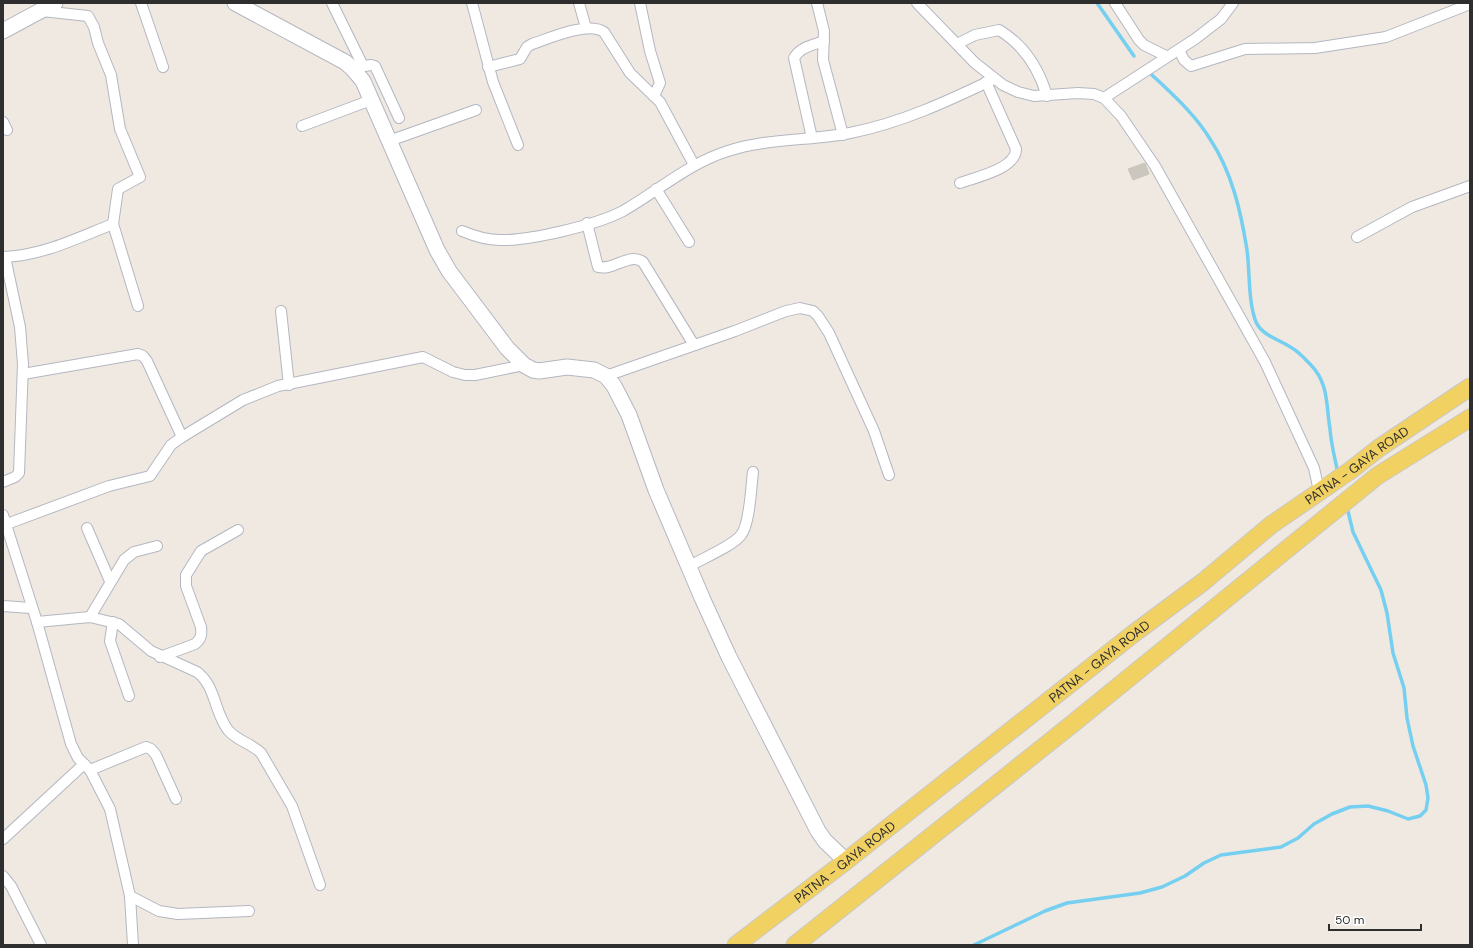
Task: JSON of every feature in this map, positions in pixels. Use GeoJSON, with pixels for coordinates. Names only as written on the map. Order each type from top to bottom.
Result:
{"type":"FeatureCollection","features":[{"type":"Feature","properties":{"kind":"main road","name":"PATNA - GAYA ROAD"},"geometry":{"type":"LineString","coordinates":[[736,945],[846,861],[1127,639],[1203,582],[1271,525],[1351,470],[1379,448],[1470,387]]}},
{"type":"Feature","properties":{"kind":"main road"},"geometry":{"type":"LineString","coordinates":[[795,945],[1071,725],[1377,476],[1470,418]]}},
{"type":"Feature","properties":{"kind":"street"},"geometry":{"type":"LineString","coordinates":[[3,31],[55,3]]}},
{"type":"Feature","properties":{"kind":"street"},"geometry":{"type":"LineString","coordinates":[[141,3],[163,67]]}},
{"type":"Feature","properties":{"kind":"street"},"geometry":{"type":"LineString","coordinates":[[235,3],[357,67],[371,64],[375,66],[400,118]]}},
{"type":"Feature","properties":{"kind":"street"},"geometry":{"type":"LineString","coordinates":[[332,3],[371,100],[437,250],[445,264],[498,337],[524,365],[538,371],[567,367],[594,370],[606,376],[614,386],[629,416],[656,490],[688,567],[729,657],[818,831],[825,842],[846,861]]}},
{"type":"Feature","properties":{"kind":"street"},"geometry":{"type":"LineString","coordinates":[[472,3],[488,67],[518,145]]}},
{"type":"Feature","properties":{"kind":"street"},"geometry":{"type":"LineString","coordinates":[[579,3],[586,28]]}},
{"type":"Feature","properties":{"kind":"street"},"geometry":{"type":"LineString","coordinates":[[640,3],[650,51],[660,83],[654,96]]}},
{"type":"Feature","properties":{"kind":"street"},"geometry":{"type":"LineString","coordinates":[[817,3],[824,31],[823,60],[843,134]]}},
{"type":"Feature","properties":{"kind":"street"},"geometry":{"type":"LineString","coordinates":[[918,3],[990,80],[1016,149],[1014,160],[1008,165],[960,184]]}},
{"type":"Feature","properties":{"kind":"street"},"geometry":{"type":"LineString","coordinates":[[1115,3],[1139,40],[1144,45],[1166,56]]}},
{"type":"Feature","properties":{"kind":"street"},"geometry":{"type":"LineString","coordinates":[[1104,98],[1166,56],[1179,50],[1213,26],[1228,12],[1233,3]]}},
{"type":"Feature","properties":{"kind":"street"},"geometry":{"type":"LineString","coordinates":[[1179,50],[1184,60],[1191,66],[1245,49],[1328,47],[1386,37],[1470,4]]}},
{"type":"Feature","properties":{"kind":"street"},"geometry":{"type":"LineString","coordinates":[[41,10],[88,16],[94,27],[98,43],[111,75],[120,129],[140,177],[118,189],[113,224],[138,306]]}},
{"type":"Feature","properties":{"kind":"street"},"geometry":{"type":"LineString","coordinates":[[488,67],[520,59],[527,47],[532,44],[586,28],[598,28],[604,32],[630,74],[654,96],[666,112],[694,166]]}},
{"type":"Feature","properties":{"kind":"street"},"geometry":{"type":"LineString","coordinates":[[957,44],[976,35],[999,30],[1007,34],[1032,60],[1047,96]]}},
{"type":"Feature","properties":{"kind":"street"},"geometry":{"type":"LineString","coordinates":[[812,138],[794,58],[797,53],[803,49],[824,41]]}},
{"type":"Feature","properties":{"kind":"street"},"geometry":{"type":"LineString","coordinates":[[462,231],[487,239],[510,240],[534,237],[587,223],[622,211],[694,166],[715,155],[740,147],[843,134],[901,120],[934,107],[990,80],[1018,92],[1034,96],[1078,93],[1094,94],[1104,98],[1121,116],[1144,148],[1220,280],[1273,378],[1314,468],[1319,491]]}},
{"type":"Feature","properties":{"kind":"street"},"geometry":{"type":"LineString","coordinates":[[302,126],[371,100]]}},
{"type":"Feature","properties":{"kind":"street"},"geometry":{"type":"LineString","coordinates":[[389,141],[476,110]]}},
{"type":"Feature","properties":{"kind":"street"},"geometry":{"type":"LineString","coordinates":[[1357,237],[1412,207],[1470,186]]}},
{"type":"Feature","properties":{"kind":"street"},"geometry":{"type":"LineString","coordinates":[[656,189],[689,242]]}},
{"type":"Feature","properties":{"kind":"street"},"geometry":{"type":"LineString","coordinates":[[587,223],[598,267],[607,268],[633,259],[643,262],[694,345]]}},
{"type":"Feature","properties":{"kind":"street"},"geometry":{"type":"LineString","coordinates":[[3,482],[15,477],[19,473],[23,374],[20,327],[4,257],[34,253],[113,224]]}},
{"type":"Feature","properties":{"kind":"street"},"geometry":{"type":"LineString","coordinates":[[606,376],[786,311],[800,308],[813,311],[829,333],[874,431],[889,475]]}},
{"type":"Feature","properties":{"kind":"street"},"geometry":{"type":"LineString","coordinates":[[280,311],[289,385]]}},
{"type":"Feature","properties":{"kind":"street"},"geometry":{"type":"LineString","coordinates":[[23,374],[138,354],[143,356],[147,361],[182,437]]}},
{"type":"Feature","properties":{"kind":"street"},"geometry":{"type":"LineString","coordinates":[[132,945],[130,896],[110,809],[87,767],[78,758],[71,744],[37,622],[31,608],[5,520],[109,486],[150,476],[171,445],[182,437],[244,400],[278,386],[423,357],[453,372],[465,376],[524,365]]}},
{"type":"Feature","properties":{"kind":"street"},"geometry":{"type":"LineString","coordinates":[[688,567],[732,543],[741,535],[747,518],[753,472]]}},
{"type":"Feature","properties":{"kind":"street"},"geometry":{"type":"LineString","coordinates":[[87,528],[110,582]]}},
{"type":"Feature","properties":{"kind":"street"},"geometry":{"type":"LineString","coordinates":[[160,657],[196,644],[200,640],[202,627],[186,586],[186,575],[200,551],[238,530]]}},
{"type":"Feature","properties":{"kind":"street"},"geometry":{"type":"LineString","coordinates":[[90,617],[110,582],[128,555],[157,546]]}},
{"type":"Feature","properties":{"kind":"street"},"geometry":{"type":"LineString","coordinates":[[3,606],[31,608]]}},
{"type":"Feature","properties":{"kind":"street"},"geometry":{"type":"LineString","coordinates":[[37,622],[90,617],[113,622],[119,624],[140,643],[160,657],[197,672],[203,677],[209,684],[223,722],[228,731],[235,738],[256,748],[261,753],[292,806],[320,885]]}},
{"type":"Feature","properties":{"kind":"street"},"geometry":{"type":"LineString","coordinates":[[113,622],[110,641],[129,696]]}},
{"type":"Feature","properties":{"kind":"street"},"geometry":{"type":"LineString","coordinates":[[3,839],[87,767],[146,747],[151,749],[156,755],[176,799]]}},
{"type":"Feature","properties":{"kind":"street"},"geometry":{"type":"LineString","coordinates":[[3,876],[11,886],[41,945]]}},
{"type":"Feature","properties":{"kind":"street"},"geometry":{"type":"LineString","coordinates":[[130,896],[159,910],[174,913],[249,911]]}},
{"type":"Feature","properties":{"kind":"building"},"geometry":{"type":"Polygon","coordinates":[[[1145,163],[1149,174],[1133,180],[1128,169],[1145,163]]]}},
{"type":"Feature","properties":{"kind":"waterway"},"geometry":{"type":"LineString","coordinates":[[1097,3],[1134,56]]}},
{"type":"Feature","properties":{"kind":"waterway"},"geometry":{"type":"LineString","coordinates":[[1151,74],[1197,121],[1218,152],[1230,179],[1242,221],[1247,250],[1253,314],[1256,322],[1263,331],[1295,350],[1310,364],[1321,379],[1326,395],[1331,440],[1338,473]]}},
{"type":"Feature","properties":{"kind":"waterway"},"geometry":{"type":"LineString","coordinates":[[974,945],[1045,911],[1067,903],[1140,893],[1162,887],[1185,876],[1204,863],[1221,855],[1281,847],[1298,838],[1314,824],[1332,814],[1350,807],[1368,806],[1388,811],[1408,819],[1420,816],[1426,810],[1428,798],[1426,785],[1413,746],[1407,718],[1404,688],[1393,653],[1387,613],[1381,590],[1353,532],[1347,507]]}}]}
